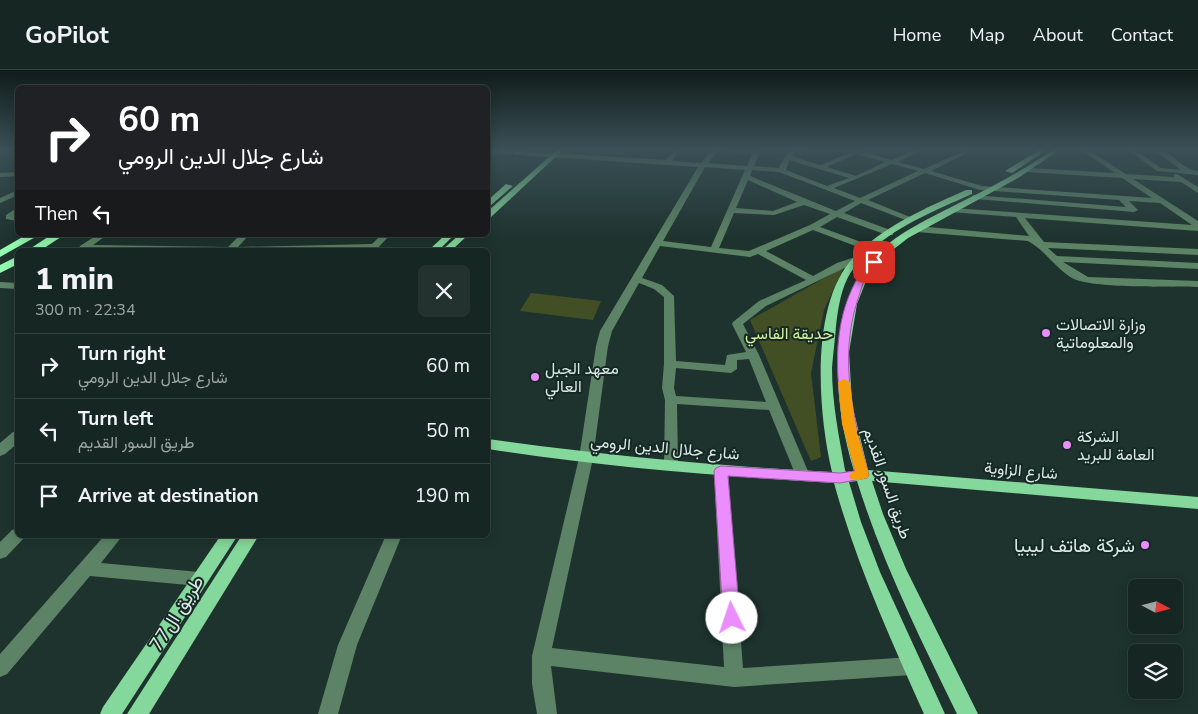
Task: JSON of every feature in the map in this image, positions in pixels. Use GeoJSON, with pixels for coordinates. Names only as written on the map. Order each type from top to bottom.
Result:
{"type":"FeatureCollection","features":[{"type":"Feature","properties":{"kind":"highway"},"geometry":{"type":"LineString","coordinates":[[0,254],[30,237]]}},
{"type":"Feature","properties":{"kind":"highway"},"geometry":{"type":"LineString","coordinates":[[36,248],[56,237]]}},
{"type":"Feature","properties":{"kind":"highway"},"geometry":{"type":"LineString","coordinates":[[0,270],[15,261]]}},
{"type":"Feature","properties":{"kind":"main road"},"geometry":{"type":"LineString","coordinates":[[490,201],[519,179]]}},
{"type":"Feature","properties":{"kind":"main road"},"geometry":{"type":"LineString","coordinates":[[490,213],[525,179]]}},
{"type":"Feature","properties":{"kind":"main road","name":"طريق السور القديم"},"geometry":{"type":"LineString","coordinates":[[935,714],[873,576],[840,478],[830,430],[827,361],[829,332],[838,292],[846,273],[869,248],[890,233],[941,216],[998,179]]}},
{"type":"Feature","properties":{"kind":"main road","name":"طريق السور القديم"},"geometry":{"type":"LineString","coordinates":[[968,714],[911,596],[875,513],[848,424],[842,351],[847,319],[854,296],[862,276],[874,262],[914,224],[978,192],[994,188],[1011,179]]}},
{"type":"Feature","properties":{"kind":"main road"},"geometry":{"type":"LineString","coordinates":[[436,248],[448,237]]}},
{"type":"Feature","properties":{"kind":"main road"},"geometry":{"type":"LineString","coordinates":[[449,248],[462,237]]}},
{"type":"Feature","properties":{"kind":"main road"},"geometry":{"type":"LineString","coordinates":[[838,292],[854,296]]}},
{"type":"Feature","properties":{"kind":"main road","name":"شارع جلال الدين الرومي"},"geometry":{"type":"LineString","coordinates":[[490,444],[586,458],[721,471],[840,478]]}},
{"type":"Feature","properties":{"kind":"main road","name":"شارع الزاوية"},"geometry":{"type":"LineString","coordinates":[[840,478],[863,475],[1198,503]]}},
{"type":"Feature","properties":{"kind":"main road"},"geometry":{"type":"LineString","coordinates":[[110,714],[228,538]]}},
{"type":"Feature","properties":{"kind":"main road","name":"طريق ال77"},"geometry":{"type":"LineString","coordinates":[[137,714],[249,538]]}},
{"type":"Feature","properties":{"kind":"street"},"geometry":{"type":"LineString","coordinates":[[547,714],[542,684],[541,656],[586,458],[602,346],[606,331],[695,179]]}},
{"type":"Feature","properties":{"kind":"street"},"geometry":{"type":"LineString","coordinates":[[714,249],[745,179]]}},
{"type":"Feature","properties":{"kind":"street"},"geometry":{"type":"LineString","coordinates":[[753,179],[804,202],[890,233]]}},
{"type":"Feature","properties":{"kind":"street"},"geometry":{"type":"LineString","coordinates":[[804,179],[862,200],[914,224],[1030,239],[1042,245],[1198,252]]}},
{"type":"Feature","properties":{"kind":"street"},"geometry":{"type":"LineString","coordinates":[[827,188],[853,179]]}},
{"type":"Feature","properties":{"kind":"street"},"geometry":{"type":"LineString","coordinates":[[754,252],[813,227],[862,200],[908,179]]}},
{"type":"Feature","properties":{"kind":"street"},"geometry":{"type":"LineString","coordinates":[[955,179],[974,184],[978,192],[1134,210],[1121,198]]}},
{"type":"Feature","properties":{"kind":"street"},"geometry":{"type":"LineString","coordinates":[[1131,179],[1198,227]]}},
{"type":"Feature","properties":{"kind":"street"},"geometry":{"type":"LineString","coordinates":[[1170,179],[1183,180],[1198,191]]}},
{"type":"Feature","properties":{"kind":"street"},"geometry":{"type":"LineString","coordinates":[[994,188],[1163,201]]}},
{"type":"Feature","properties":{"kind":"street"},"geometry":{"type":"LineString","coordinates":[[0,201],[15,194]]}},
{"type":"Feature","properties":{"kind":"street"},"geometry":{"type":"LineString","coordinates":[[731,210],[774,213],[804,202]]}},
{"type":"Feature","properties":{"kind":"street"},"geometry":{"type":"LineString","coordinates":[[952,210],[1093,228],[1159,232],[1152,225]]}},
{"type":"Feature","properties":{"kind":"street"},"geometry":{"type":"LineString","coordinates":[[15,213],[9,217],[15,218]]}},
{"type":"Feature","properties":{"kind":"street"},"geometry":{"type":"LineString","coordinates":[[941,216],[1082,219],[1198,227]]}},
{"type":"Feature","properties":{"kind":"street"},"geometry":{"type":"LineString","coordinates":[[1021,218],[1042,245],[1074,276],[1087,280],[1198,284]]}},
{"type":"Feature","properties":{"kind":"street"},"geometry":{"type":"LineString","coordinates":[[1082,219],[1093,228]]}},
{"type":"Feature","properties":{"kind":"street"},"geometry":{"type":"LineString","coordinates":[[813,227],[869,248]]}},
{"type":"Feature","properties":{"kind":"street"},"geometry":{"type":"LineString","coordinates":[[84,248],[100,237]]}},
{"type":"Feature","properties":{"kind":"street"},"geometry":{"type":"LineString","coordinates":[[232,248],[244,237]]}},
{"type":"Feature","properties":{"kind":"street"},"geometry":{"type":"LineString","coordinates":[[373,248],[384,237]]}},
{"type":"Feature","properties":{"kind":"street"},"geometry":{"type":"LineString","coordinates":[[659,243],[754,252],[814,280]]}},
{"type":"Feature","properties":{"kind":"street"},"geometry":{"type":"LineString","coordinates":[[803,476],[753,355],[737,324],[741,318],[774,297],[814,280],[843,263],[858,258]]}},
{"type":"Feature","properties":{"kind":"street"},"geometry":{"type":"LineString","coordinates":[[1055,259],[1198,266]]}},
{"type":"Feature","properties":{"kind":"street"},"geometry":{"type":"LineString","coordinates":[[636,279],[658,287],[669,296],[670,364],[668,388],[671,400],[671,466]]}},
{"type":"Feature","properties":{"kind":"street"},"geometry":{"type":"LineString","coordinates":[[0,285],[15,286]]}},
{"type":"Feature","properties":{"kind":"street"},"geometry":{"type":"LineString","coordinates":[[670,364],[731,369],[730,356],[753,355]]}},
{"type":"Feature","properties":{"kind":"street"},"geometry":{"type":"LineString","coordinates":[[671,400],[773,406]]}},
{"type":"Feature","properties":{"kind":"street"},"geometry":{"type":"LineString","coordinates":[[0,451],[15,438]]}},
{"type":"Feature","properties":{"kind":"street"},"geometry":{"type":"LineString","coordinates":[[721,471],[734,678]]}},
{"type":"Feature","properties":{"kind":"street"},"geometry":{"type":"LineString","coordinates":[[0,552],[15,537]]}},
{"type":"Feature","properties":{"kind":"street"},"geometry":{"type":"LineString","coordinates":[[0,668],[112,538]]}},
{"type":"Feature","properties":{"kind":"street"},"geometry":{"type":"LineString","coordinates":[[328,714],[335,682],[363,603],[393,538]]}},
{"type":"Feature","properties":{"kind":"street"},"geometry":{"type":"LineString","coordinates":[[86,569],[199,579]]}},
{"type":"Feature","properties":{"kind":"street"},"geometry":{"type":"LineString","coordinates":[[541,656],[734,678],[912,666]]}},
{"type":"Feature","properties":{"kind":"green space","name":"حديقة الفاسي"},"geometry":{"type":"Polygon","coordinates":[[[844,267],[824,310],[811,373],[821,457],[811,461],[750,320],[844,267]]]}},
{"type":"Feature","properties":{"kind":"green space"},"geometry":{"type":"Polygon","coordinates":[[[531,293],[601,301],[593,320],[520,311],[531,293]]]}},
{"type":"Feature","properties":{"kind":"slow traffic"},"geometry":{"type":"LineString","coordinates":[[844,382],[848,424],[863,475],[855,476]]}},
{"type":"Feature","properties":{"kind":"place","name":"وزارة الاتصالات والمعلوماتية"},"geometry":{"type":"Point","coordinates":[1046,333]}},
{"type":"Feature","properties":{"kind":"place","name":"معهد الجبل العالي"},"geometry":{"type":"Point","coordinates":[535,377]}},
{"type":"Feature","properties":{"kind":"place","name":"الشركة العامة للبريد"},"geometry":{"type":"Point","coordinates":[1067,445]}},
{"type":"Feature","properties":{"kind":"place","name":"شركة هاتف ليبيا"},"geometry":{"type":"Point","coordinates":[1145,545]}},
{"type":"Feature","properties":{"kind":"route"},"geometry":{"type":"LineString","coordinates":[[732,618],[721,471],[840,478],[863,475],[848,424],[842,351],[847,319],[854,296],[862,276],[874,262]]}}]}
